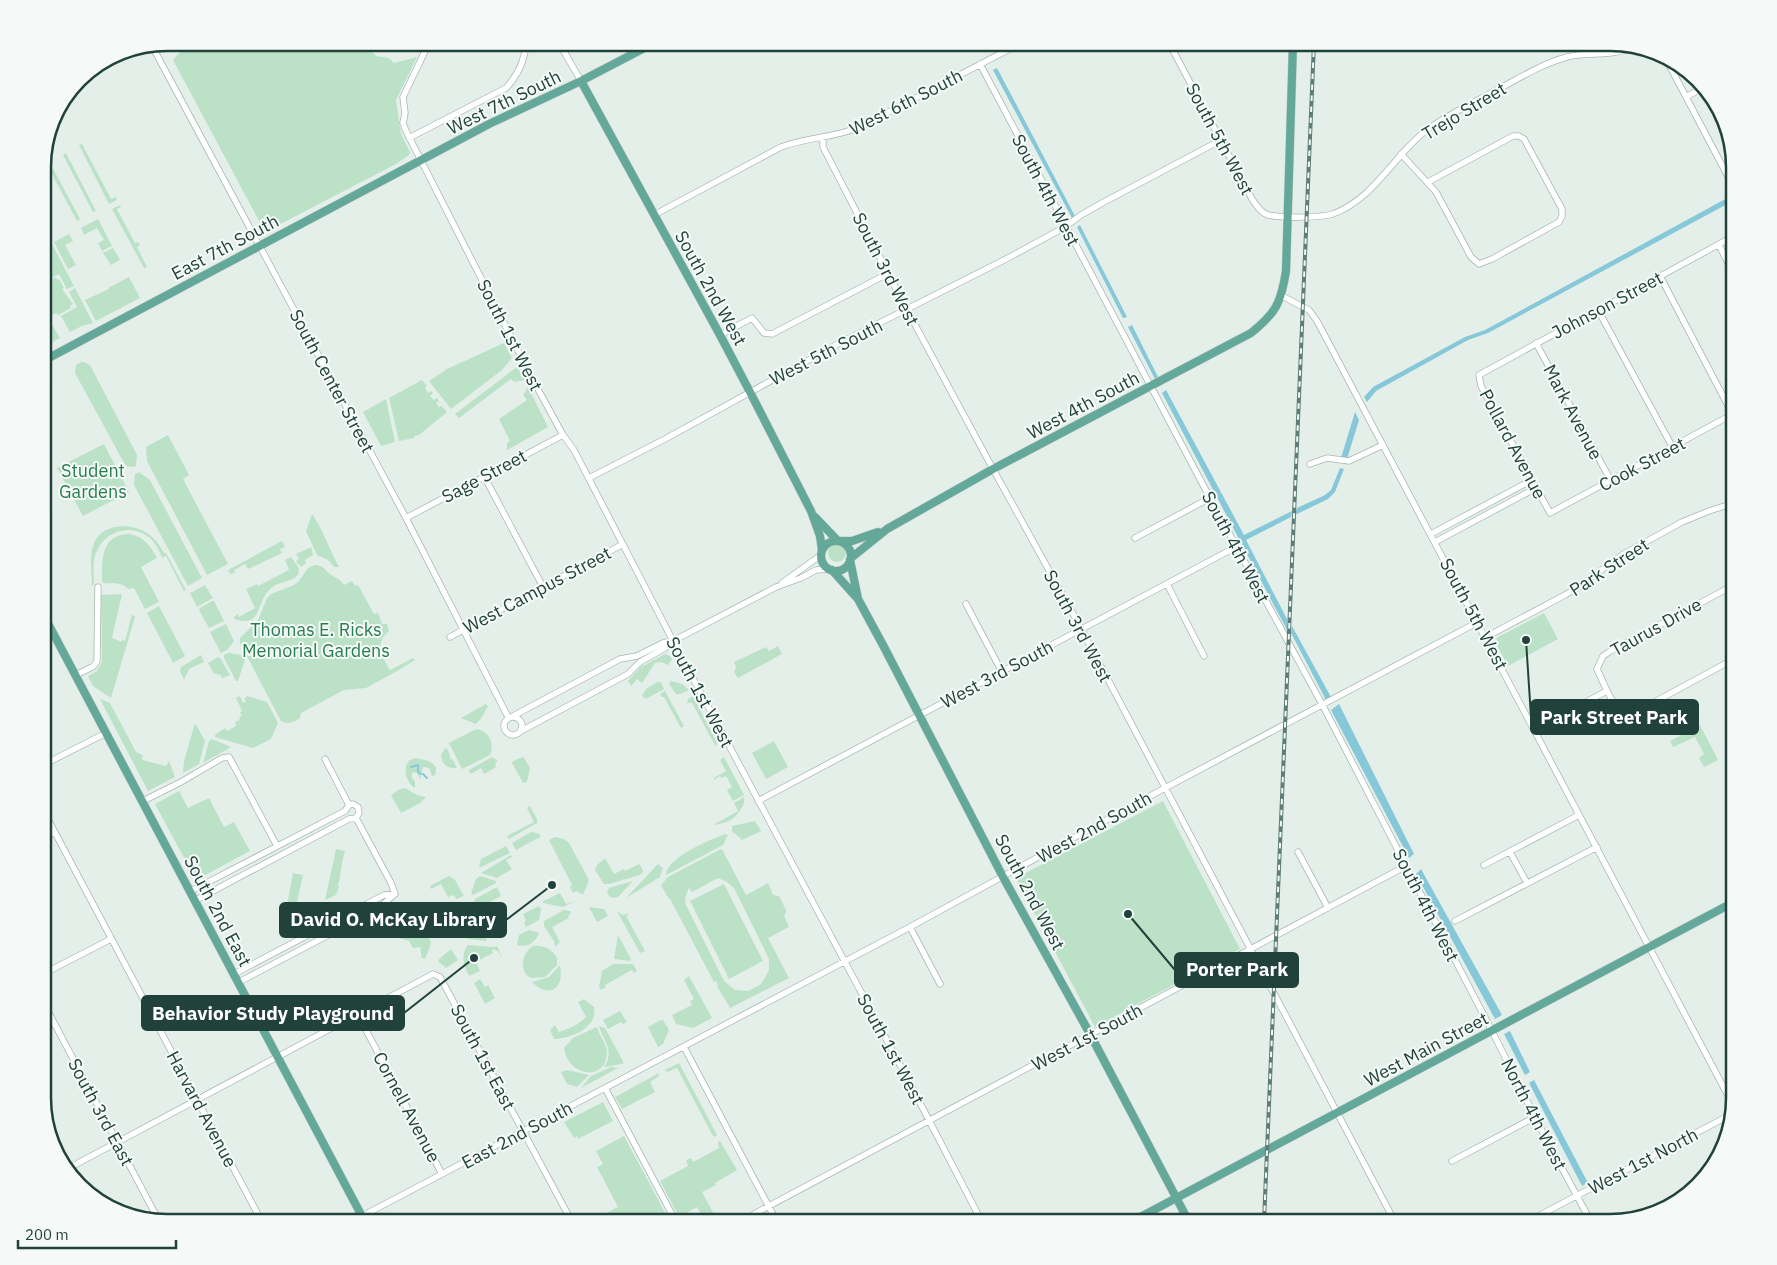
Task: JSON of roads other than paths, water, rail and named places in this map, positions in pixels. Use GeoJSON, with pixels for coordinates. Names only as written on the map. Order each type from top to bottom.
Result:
{"type":"FeatureCollection","features":[{"type":"Feature","properties":{"kind":"main road","name":"West 7th South"},"geometry":{"type":"LineString","coordinates":[[420,160],[489,124],[581,81],[637,51]]}},
{"type":"Feature","properties":{"kind":"main road"},"geometry":{"type":"LineString","coordinates":[[1282,296],[1286,271],[1286,216],[1293,51]]}},
{"type":"Feature","properties":{"kind":"main road","name":"South 2nd West"},"geometry":{"type":"LineString","coordinates":[[581,81],[750,392],[810,511],[820,536],[821,552]]}},
{"type":"Feature","properties":{"kind":"main road","name":"East 7th South"},"geometry":{"type":"LineString","coordinates":[[51,357],[420,160]]}},
{"type":"Feature","properties":{"kind":"main road","name":"West 4th South"},"geometry":{"type":"LineString","coordinates":[[839,541],[858,539],[887,528],[993,469],[1251,333],[1263,324],[1282,296]]}},
{"type":"Feature","properties":{"kind":"main road","name":"South 2nd West"},"geometry":{"type":"LineString","coordinates":[[810,511],[829,533],[839,541]]}},
{"type":"Feature","properties":{"kind":"main road","name":"West 4th South"},"geometry":{"type":"LineString","coordinates":[[850,559],[887,528]]}},
{"type":"Feature","properties":{"kind":"main road"},"geometry":{"type":"LineString","coordinates":[[839,541],[850,550],[850,559],[843,569],[830,570],[823,563],[821,552],[828,543],[839,541]]}},
{"type":"Feature","properties":{"kind":"main road","name":"South 2nd West"},"geometry":{"type":"LineString","coordinates":[[850,559],[858,599]]}},
{"type":"Feature","properties":{"kind":"main road","name":"South 2nd West"},"geometry":{"type":"LineString","coordinates":[[830,570],[858,599],[1003,877],[1090,1034],[1186,1214]]}},
{"type":"Feature","properties":{"kind":"main road","name":"South 2nd East"},"geometry":{"type":"LineString","coordinates":[[51,629],[361,1214]]}},
{"type":"Feature","properties":{"kind":"main road","name":"West Main Street"},"geometry":{"type":"LineString","coordinates":[[1146,1214],[1726,906]]}},
{"type":"Feature","properties":{"kind":"street","name":"South 1st West"},"geometry":{"type":"LineString","coordinates":[[425,51],[403,97],[405,112],[403,123],[409,138],[563,435],[574,450],[589,478],[673,641],[978,1214]]}},
{"type":"Feature","properties":{"kind":"street"},"geometry":{"type":"LineString","coordinates":[[409,138],[506,88],[516,77],[523,62],[525,51]]}},
{"type":"Feature","properties":{"kind":"street"},"geometry":{"type":"LineString","coordinates":[[564,51],[581,81]]}},
{"type":"Feature","properties":{"kind":"street","name":"West 6th South"},"geometry":{"type":"LineString","coordinates":[[654,215],[781,147],[794,142],[847,133],[1004,51]]}},
{"type":"Feature","properties":{"kind":"street","name":"South 5th West"},"geometry":{"type":"LineString","coordinates":[[1174,51],[1257,206],[1268,214],[1286,216]]}},
{"type":"Feature","properties":{"kind":"street","name":"Trejo Street"},"geometry":{"type":"LineString","coordinates":[[1286,216],[1321,217],[1334,214],[1347,207],[1374,187],[1420,135],[1433,126],[1544,66],[1572,56],[1620,51]]}},
{"type":"Feature","properties":{"kind":"street","name":"South Center Street"},"geometry":{"type":"LineString","coordinates":[[155,52],[261,246],[406,518],[463,630],[511,717]]}},
{"type":"Feature","properties":{"kind":"street","name":"South 4th West"},"geometry":{"type":"LineString","coordinates":[[980,64],[1065,227],[1322,706],[1492,1031]]}},
{"type":"Feature","properties":{"kind":"street"},"geometry":{"type":"LineString","coordinates":[[1671,69],[1726,173]]}},
{"type":"Feature","properties":{"kind":"street"},"geometry":{"type":"LineString","coordinates":[[1686,97],[1697,91]]}},
{"type":"Feature","properties":{"kind":"street"},"geometry":{"type":"LineString","coordinates":[[1402,154],[1436,192],[1471,257],[1479,264],[1492,259],[1559,222],[1562,216],[1562,209],[1524,139],[1519,136],[1513,136],[1428,182]]}},
{"type":"Feature","properties":{"kind":"street","name":"South 3rd West"},"geometry":{"type":"LineString","coordinates":[[824,138],[823,146],[907,310],[1082,630],[1391,1214]]}},
{"type":"Feature","properties":{"kind":"street","name":"West 5th South"},"geometry":{"type":"LineString","coordinates":[[589,478],[665,439],[836,345],[1065,227],[1104,202],[1221,140]]}},
{"type":"Feature","properties":{"kind":"street","name":"Johnson Street"},"geometry":{"type":"LineString","coordinates":[[1479,374],[1726,241]]}},
{"type":"Feature","properties":{"kind":"street"},"geometry":{"type":"LineString","coordinates":[[1719,245],[1726,259]]}},
{"type":"Feature","properties":{"kind":"street"},"geometry":{"type":"LineString","coordinates":[[720,335],[752,318],[764,333],[772,334],[889,273]]}},
{"type":"Feature","properties":{"kind":"street"},"geometry":{"type":"LineString","coordinates":[[1660,276],[1726,401]]}},
{"type":"Feature","properties":{"kind":"street","name":"South 5th West"},"geometry":{"type":"LineString","coordinates":[[1282,296],[1309,310],[1317,321],[1726,1092]]}},
{"type":"Feature","properties":{"kind":"street"},"geometry":{"type":"LineString","coordinates":[[1598,310],[1673,448]]}},
{"type":"Feature","properties":{"kind":"street","name":"Mark Avenue"},"geometry":{"type":"LineString","coordinates":[[1536,343],[1610,481]]}},
{"type":"Feature","properties":{"kind":"street","name":"Pollard Avenue"},"geometry":{"type":"LineString","coordinates":[[1479,374],[1481,386],[1550,513]]}},
{"type":"Feature","properties":{"kind":"street","name":"Cook Street"},"geometry":{"type":"LineString","coordinates":[[1550,513],[1726,420]]}},
{"type":"Feature","properties":{"kind":"street","name":"Sage Street"},"geometry":{"type":"LineString","coordinates":[[406,518],[563,435]]}},
{"type":"Feature","properties":{"kind":"street"},"geometry":{"type":"LineString","coordinates":[[1310,464],[1327,458],[1349,461],[1384,445]]}},
{"type":"Feature","properties":{"kind":"street"},"geometry":{"type":"LineString","coordinates":[[484,476],[543,587]]}},
{"type":"Feature","properties":{"kind":"street"},"geometry":{"type":"LineString","coordinates":[[1430,534],[1532,480]]}},
{"type":"Feature","properties":{"kind":"street"},"geometry":{"type":"LineString","coordinates":[[1435,542],[1536,488]]}},
{"type":"Feature","properties":{"kind":"street"},"geometry":{"type":"LineString","coordinates":[[1134,538],[1210,498]]}},
{"type":"Feature","properties":{"kind":"street","name":"Park Street"},"geometry":{"type":"LineString","coordinates":[[1486,637],[1565,595],[1622,555],[1682,522],[1708,511],[1726,506]]}},
{"type":"Feature","properties":{"kind":"street","name":"West Campus Street"},"geometry":{"type":"LineString","coordinates":[[450,637],[623,544]]}},
{"type":"Feature","properties":{"kind":"street","name":"West 3rd South"},"geometry":{"type":"LineString","coordinates":[[758,801],[1236,548]]}},
{"type":"Feature","properties":{"kind":"street"},"geometry":{"type":"LineString","coordinates":[[776,587],[821,552]]}},
{"type":"Feature","properties":{"kind":"street"},"geometry":{"type":"LineString","coordinates":[[673,641],[662,643],[637,656],[620,659],[511,717],[503,725],[506,733],[515,735],[521,730],[628,674],[640,662],[665,648],[673,641],[776,587],[816,570],[830,570]]}},
{"type":"Feature","properties":{"kind":"street"},"geometry":{"type":"LineString","coordinates":[[1167,584],[1204,656]]}},
{"type":"Feature","properties":{"kind":"street"},"geometry":{"type":"LineString","coordinates":[[76,675],[94,666],[97,661],[98,587]]}},
{"type":"Feature","properties":{"kind":"street","name":"Taurus Drive"},"geometry":{"type":"LineString","coordinates":[[1607,690],[1597,669],[1603,656],[1726,589]]}},
{"type":"Feature","properties":{"kind":"street"},"geometry":{"type":"LineString","coordinates":[[966,604],[1002,672]]}},
{"type":"Feature","properties":{"kind":"street","name":"West 2nd South"},"geometry":{"type":"LineString","coordinates":[[684,1047],[1478,622]]}},
{"type":"Feature","properties":{"kind":"street"},"geometry":{"type":"LineString","coordinates":[[1534,728],[1607,690],[1620,710],[1636,712],[1726,663]]}},
{"type":"Feature","properties":{"kind":"street"},"geometry":{"type":"LineString","coordinates":[[511,717],[520,720],[521,730]]}},
{"type":"Feature","properties":{"kind":"street"},"geometry":{"type":"LineString","coordinates":[[51,761],[106,733]]}},
{"type":"Feature","properties":{"kind":"street"},"geometry":{"type":"LineString","coordinates":[[143,801],[222,758],[229,757],[275,842]]}},
{"type":"Feature","properties":{"kind":"street"},"geometry":{"type":"LineString","coordinates":[[325,758],[347,808]]}},
{"type":"Feature","properties":{"kind":"street"},"geometry":{"type":"LineString","coordinates":[[191,891],[275,842],[353,804],[358,808],[359,812],[356,818]]}},
{"type":"Feature","properties":{"kind":"street"},"geometry":{"type":"LineString","coordinates":[[1484,865],[1579,815]]}},
{"type":"Feature","properties":{"kind":"street"},"geometry":{"type":"LineString","coordinates":[[356,818],[395,894]]}},
{"type":"Feature","properties":{"kind":"street"},"geometry":{"type":"LineString","coordinates":[[196,900],[349,819],[356,818]]}},
{"type":"Feature","properties":{"kind":"street","name":"Harvard Avenue"},"geometry":{"type":"LineString","coordinates":[[51,826],[258,1214]]}},
{"type":"Feature","properties":{"kind":"street"},"geometry":{"type":"LineString","coordinates":[[1455,921],[1597,847]]}},
{"type":"Feature","properties":{"kind":"street"},"geometry":{"type":"LineString","coordinates":[[1298,852],[1328,908]]}},
{"type":"Feature","properties":{"kind":"street"},"geometry":{"type":"LineString","coordinates":[[1510,852],[1527,883]]}},
{"type":"Feature","properties":{"kind":"street","name":"West 1st South"},"geometry":{"type":"LineString","coordinates":[[754,1214],[1406,866]]}},
{"type":"Feature","properties":{"kind":"street"},"geometry":{"type":"LineString","coordinates":[[234,974],[384,895],[395,894]]}},
{"type":"Feature","properties":{"kind":"street"},"geometry":{"type":"LineString","coordinates":[[239,982],[376,910],[395,894]]}},
{"type":"Feature","properties":{"kind":"street"},"geometry":{"type":"LineString","coordinates":[[910,927],[940,984]]}},
{"type":"Feature","properties":{"kind":"street"},"geometry":{"type":"LineString","coordinates":[[51,970],[111,939]]}},
{"type":"Feature","properties":{"kind":"street","name":"South 1st East"},"geometry":{"type":"LineString","coordinates":[[357,1013],[433,974],[440,977],[568,1214]]}},
{"type":"Feature","properties":{"kind":"street"},"geometry":{"type":"LineString","coordinates":[[74,1165],[357,1013]]}},
{"type":"Feature","properties":{"kind":"street","name":"Cornell Avenue"},"geometry":{"type":"LineString","coordinates":[[357,1013],[442,1174]]}},
{"type":"Feature","properties":{"kind":"street","name":"South 3rd East"},"geometry":{"type":"LineString","coordinates":[[51,1017],[155,1213]]}},
{"type":"Feature","properties":{"kind":"street","name":"North 4th West"},"geometry":{"type":"LineString","coordinates":[[1492,1031],[1586,1214]]}},
{"type":"Feature","properties":{"kind":"street"},"geometry":{"type":"LineString","coordinates":[[684,1047],[772,1214]]}},
{"type":"Feature","properties":{"kind":"street","name":"East 2nd South"},"geometry":{"type":"LineString","coordinates":[[374,1214],[442,1174],[684,1047]]}},
{"type":"Feature","properties":{"kind":"street"},"geometry":{"type":"LineString","coordinates":[[605,1088],[672,1214]]}},
{"type":"Feature","properties":{"kind":"street"},"geometry":{"type":"LineString","coordinates":[[1452,1161],[1535,1117]]}},
{"type":"Feature","properties":{"kind":"street","name":"West 1st North"},"geometry":{"type":"LineString","coordinates":[[1542,1214],[1724,1118]]}},
{"type":"Feature","properties":{"kind":"water"},"geometry":{"type":"Polygon","coordinates":[[[997,68],[1075,216],[1072,218],[993,70],[997,68]]]}},
{"type":"Feature","properties":{"kind":"water"},"geometry":{"type":"Polygon","coordinates":[[[1726,199],[1726,205],[1488,333],[1468,340],[1376,391],[1367,402],[1364,397],[1373,387],[1465,337],[1485,330],[1726,199]]]}},
{"type":"Feature","properties":{"kind":"water"},"geometry":{"type":"Polygon","coordinates":[[[1080,225],[1127,317],[1123,318],[1077,227],[1080,225]]]}},
{"type":"Feature","properties":{"kind":"water"},"geometry":{"type":"Polygon","coordinates":[[[1132,325],[1158,377],[1155,379],[1128,327],[1132,325]]]}},
{"type":"Feature","properties":{"kind":"water"},"geometry":{"type":"Polygon","coordinates":[[[1166,390],[1244,535],[1292,511],[1291,517],[1246,540],[1287,619],[1287,630],[1162,393],[1166,390]]]}},
{"type":"Feature","properties":{"kind":"water"},"geometry":{"type":"Polygon","coordinates":[[[1355,412],[1359,420],[1347,459],[1341,458],[1355,412]]]}},
{"type":"Feature","properties":{"kind":"water"},"geometry":{"type":"Polygon","coordinates":[[[1340,468],[1344,469],[1335,492],[1328,499],[1295,515],[1297,508],[1325,495],[1331,490],[1340,468]]]}},
{"type":"Feature","properties":{"kind":"water"},"geometry":{"type":"Polygon","coordinates":[[[1292,626],[1331,697],[1326,700],[1291,633],[1292,626]]]}},
{"type":"Feature","properties":{"kind":"water"},"geometry":{"type":"Polygon","coordinates":[[[1339,704],[1414,854],[1409,858],[1331,710],[1339,704]]]}},
{"type":"Feature","properties":{"kind":"water"},"geometry":{"type":"Polygon","coordinates":[[[1421,869],[1502,1015],[1495,1019],[1416,874],[1421,869]]]}},
{"type":"Feature","properties":{"kind":"water"},"geometry":{"type":"Polygon","coordinates":[[[1510,1031],[1530,1072],[1525,1075],[1504,1034],[1510,1031]]]}},
{"type":"Feature","properties":{"kind":"water"},"geometry":{"type":"Polygon","coordinates":[[[1534,1080],[1588,1183],[1582,1186],[1529,1083],[1534,1080]]]}},
{"type":"Feature","properties":{"kind":"waterway"},"geometry":{"type":"LineString","coordinates":[[411,767],[418,765],[418,772],[421,774]]}},
{"type":"Feature","properties":{"kind":"waterway"},"geometry":{"type":"LineString","coordinates":[[423,774],[427,778]]}},
{"type":"Feature","properties":{"kind":"railway"},"geometry":{"type":"LineString","coordinates":[[1264,1214],[1314,51]]}},
{"type":"Feature","properties":{"kind":"place","name":"Park Street Park"},"geometry":{"type":"Point","coordinates":[1526,640]}},
{"type":"Feature","properties":{"kind":"place","name":"David O. McKay Library"},"geometry":{"type":"Point","coordinates":[552,885]}},
{"type":"Feature","properties":{"kind":"place","name":"Porter Park"},"geometry":{"type":"Point","coordinates":[1128,914]}},
{"type":"Feature","properties":{"kind":"place","name":"Behavior Study Playground"},"geometry":{"type":"Point","coordinates":[474,958]}},
{"type":"Feature","properties":{"kind":"park label","name":"Student Gardens"},"geometry":{"type":"Point","coordinates":[93,480]}},
{"type":"Feature","properties":{"kind":"park label","name":"Thomas E. Ricks Memorial Gardens"},"geometry":{"type":"Point","coordinates":[316,639]}}]}
